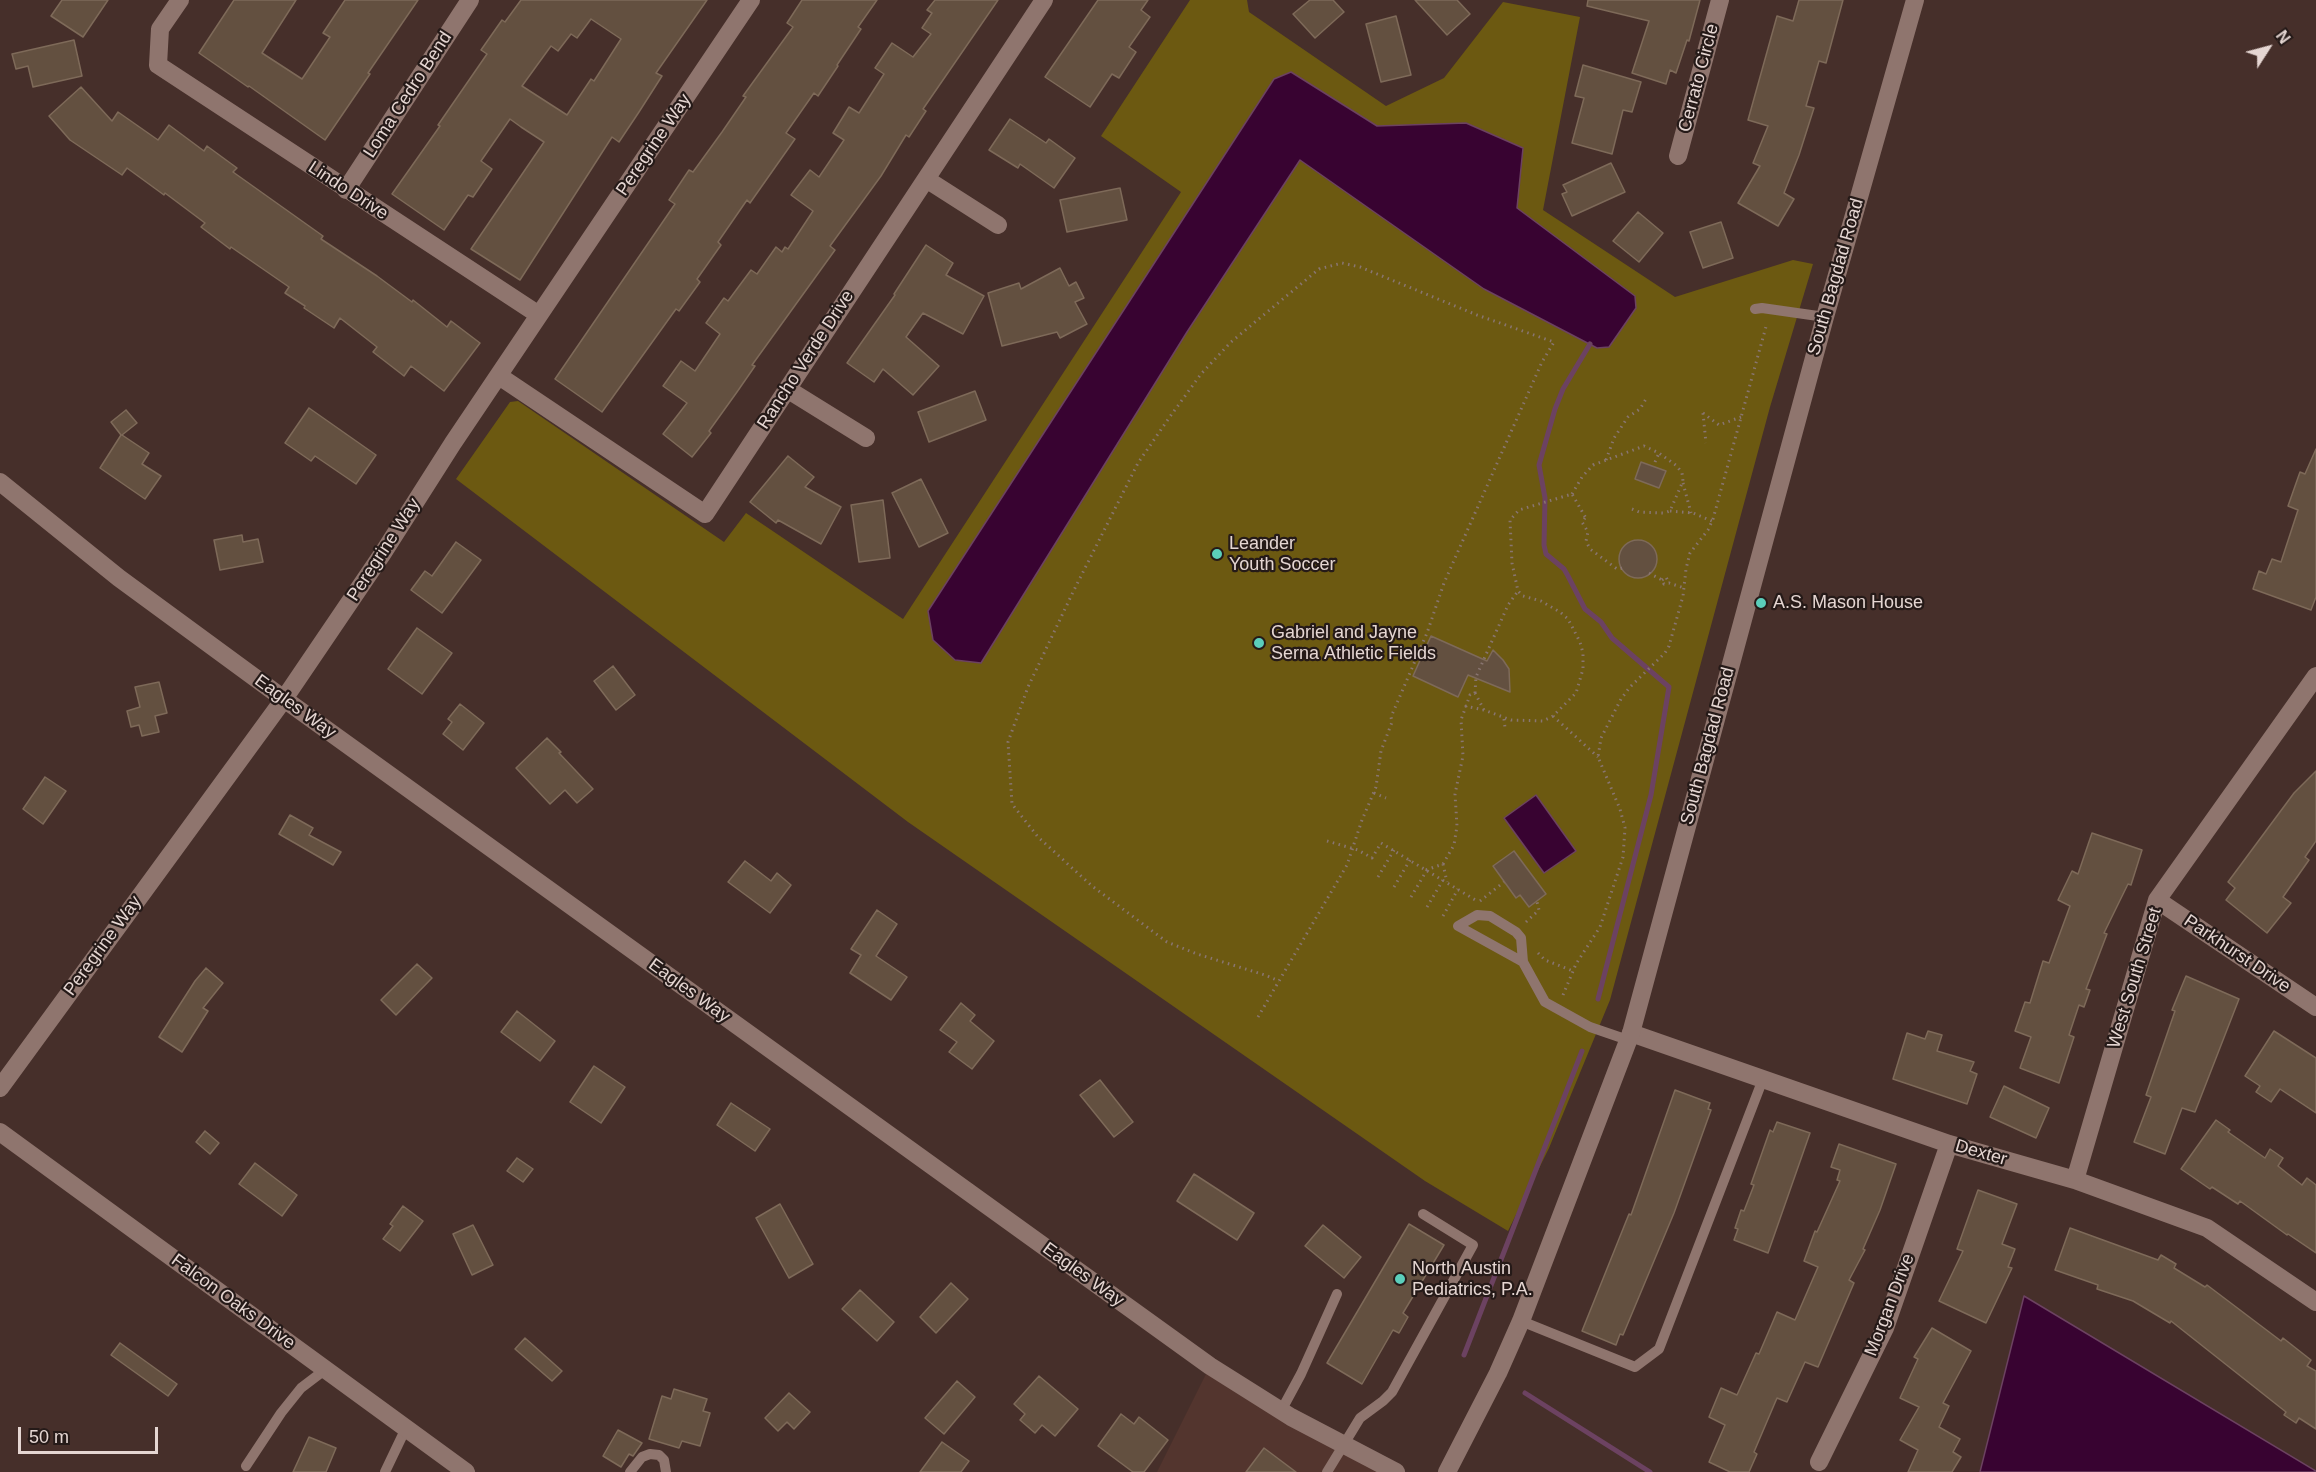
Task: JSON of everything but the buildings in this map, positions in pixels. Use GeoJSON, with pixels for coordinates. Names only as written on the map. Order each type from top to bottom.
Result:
{"type":"FeatureCollection","features":[{"type":"Feature","properties":{"kind":"street","name":"Lindo Drive"},"geometry":{"type":"LineString","coordinates":[[180,0],[160,29],[158,65],[539,315]]}},
{"type":"Feature","properties":{"kind":"street","name":"Loma Cedro Bend"},"geometry":{"type":"LineString","coordinates":[[346,190],[470,0]]}},
{"type":"Feature","properties":{"kind":"street","name":"Peregrine Way"},"geometry":{"type":"LineString","coordinates":[[0,1088],[284,699],[752,0]]}},
{"type":"Feature","properties":{"kind":"street","name":"Rancho Verde Drive"},"geometry":{"type":"LineString","coordinates":[[499,376],[705,514],[1044,0]]}},
{"type":"Feature","properties":{"kind":"street","name":"Cerrato Circle"},"geometry":{"type":"LineString","coordinates":[[1678,156],[1720,0]]}},
{"type":"Feature","properties":{"kind":"street","name":"South Bagdad Road"},"geometry":{"type":"LineString","coordinates":[[1447,1472],[1498,1373],[1521,1321],[1629,1036],[1825,317],[1915,0]]}},
{"type":"Feature","properties":{"kind":"street"},"geometry":{"type":"LineString","coordinates":[[926,179],[998,225]]}},
{"type":"Feature","properties":{"kind":"street"},"geometry":{"type":"LineString","coordinates":[[788,389],[866,438]]}},
{"type":"Feature","properties":{"kind":"street","name":"Eagles Way"},"geometry":{"type":"LineString","coordinates":[[0,482],[119,578],[284,699],[1210,1366],[1281,1411],[1396,1472]]}},
{"type":"Feature","properties":{"kind":"street","name":"West South Street"},"geometry":{"type":"LineString","coordinates":[[2075,1180],[2157,900],[2316,676]]}},
{"type":"Feature","properties":{"kind":"street","name":"Parkhurst Drive"},"geometry":{"type":"LineString","coordinates":[[2157,900],[2316,1007]]}},
{"type":"Feature","properties":{"kind":"street","name":"Dexter"},"geometry":{"type":"LineString","coordinates":[[1629,1036],[1763,1079],[1949,1144],[2075,1180],[2207,1228],[2316,1302]]}},
{"type":"Feature","properties":{"kind":"street","name":"Falcon Oaks Drive"},"geometry":{"type":"LineString","coordinates":[[0,1132],[466,1472]]}},
{"type":"Feature","properties":{"kind":"street","name":"Morgan Drive"},"geometry":{"type":"LineString","coordinates":[[1819,1462],[1885,1328],[1949,1144]]}},
{"type":"Feature","properties":{"kind":"lane"},"geometry":{"type":"LineString","coordinates":[[1755,309],[1825,317]]}},
{"type":"Feature","properties":{"kind":"lane"},"geometry":{"type":"LineString","coordinates":[[1523,962],[1458,926],[1477,915],[1490,916],[1516,932],[1521,938],[1523,962],[1545,1002],[1590,1027],[1629,1036]]}},
{"type":"Feature","properties":{"kind":"lane"},"geometry":{"type":"LineString","coordinates":[[1521,1321],[1635,1367],[1659,1349],[1763,1079]]}},
{"type":"Feature","properties":{"kind":"lane"},"geometry":{"type":"LineString","coordinates":[[1327,1472],[1360,1418],[1392,1392],[1473,1245],[1423,1214]]}},
{"type":"Feature","properties":{"kind":"lane"},"geometry":{"type":"LineString","coordinates":[[1281,1411],[1301,1374],[1337,1294]]}},
{"type":"Feature","properties":{"kind":"lane"},"geometry":{"type":"LineString","coordinates":[[246,1466],[281,1413],[301,1388],[326,1370]]}},
{"type":"Feature","properties":{"kind":"lane"},"geometry":{"type":"LineString","coordinates":[[385,1472],[406,1428]]}},
{"type":"Feature","properties":{"kind":"lane"},"geometry":{"type":"LineString","coordinates":[[630,1472],[642,1456],[650,1454],[659,1455],[664,1460],[666,1472]]}},
{"type":"Feature","properties":{"kind":"path"},"geometry":{"type":"LineString","coordinates":[[1258,1017],[1347,865],[1374,793],[1381,751],[1392,722],[1391,717],[1444,583],[1542,362],[1554,342],[1478,315],[1360,267],[1342,263],[1319,268],[1231,342],[1201,374],[1169,418],[1138,463],[1073,591],[1028,687],[1008,742],[1012,804],[1038,837],[1092,886],[1167,942],[1279,981]]}},
{"type":"Feature","properties":{"kind":"path"},"geometry":{"type":"LineString","coordinates":[[1598,757],[1601,738],[1621,699],[1669,646],[1684,588],[1690,553],[1712,521],[1767,323]]}},
{"type":"Feature","properties":{"kind":"path"},"geometry":{"type":"LineString","coordinates":[[1606,460],[1614,438],[1628,417],[1640,410],[1646,399]]}},
{"type":"Feature","properties":{"kind":"path"},"geometry":{"type":"LineString","coordinates":[[1706,443],[1703,413],[1719,424],[1741,417]]}},
{"type":"Feature","properties":{"kind":"path"},"geometry":{"type":"LineString","coordinates":[[1465,706],[1484,710],[1504,719],[1543,721],[1553,716],[1579,688],[1583,669],[1583,653],[1574,629],[1560,612],[1523,596],[1518,591],[1512,563],[1510,520],[1519,510],[1572,494],[1587,470],[1641,446],[1659,453],[1677,466],[1682,473],[1691,513]]}},
{"type":"Feature","properties":{"kind":"path"},"geometry":{"type":"LineString","coordinates":[[1655,462],[1659,453]]}},
{"type":"Feature","properties":{"kind":"path"},"geometry":{"type":"LineString","coordinates":[[1671,511],[1683,481]]}},
{"type":"Feature","properties":{"kind":"path"},"geometry":{"type":"LineString","coordinates":[[1572,494],[1586,519],[1582,522],[1588,532],[1586,541],[1590,549],[1617,569],[1623,568]]}},
{"type":"Feature","properties":{"kind":"path"},"geometry":{"type":"LineString","coordinates":[[1632,509],[1639,512],[1691,513],[1712,521]]}},
{"type":"Feature","properties":{"kind":"path"},"geometry":{"type":"LineString","coordinates":[[1649,573],[1662,580],[1664,584],[1669,583],[1684,588]]}},
{"type":"Feature","properties":{"kind":"path"},"geometry":{"type":"LineString","coordinates":[[1484,710],[1475,693],[1476,677],[1508,605],[1518,591]]}},
{"type":"Feature","properties":{"kind":"path"},"geometry":{"type":"LineString","coordinates":[[1427,907],[1445,881],[1443,864],[1451,850],[1456,832],[1455,802],[1463,756],[1461,720],[1470,694],[1475,693]]}},
{"type":"Feature","properties":{"kind":"path"},"geometry":{"type":"LineString","coordinates":[[1553,716],[1598,757],[1625,828],[1623,857],[1600,927],[1576,964],[1563,995]]}},
{"type":"Feature","properties":{"kind":"path"},"geometry":{"type":"LineString","coordinates":[[1504,719],[1505,728]]}},
{"type":"Feature","properties":{"kind":"path"},"geometry":{"type":"LineString","coordinates":[[1374,793],[1386,798]]}},
{"type":"Feature","properties":{"kind":"path"},"geometry":{"type":"LineString","coordinates":[[1328,841],[1352,848],[1372,858],[1381,843],[1463,892]]}},
{"type":"Feature","properties":{"kind":"path"},"geometry":{"type":"LineString","coordinates":[[1378,877],[1394,850]]}},
{"type":"Feature","properties":{"kind":"path"},"geometry":{"type":"LineString","coordinates":[[1394,887],[1410,860]]}},
{"type":"Feature","properties":{"kind":"path"},"geometry":{"type":"LineString","coordinates":[[1411,897],[1426,870],[1443,864]]}},
{"type":"Feature","properties":{"kind":"path"},"geometry":{"type":"LineString","coordinates":[[1479,902],[1504,882]]}},
{"type":"Feature","properties":{"kind":"path"},"geometry":{"type":"LineString","coordinates":[[1443,916],[1458,889]]}},
{"type":"Feature","properties":{"kind":"path"},"geometry":{"type":"LineString","coordinates":[[1522,925],[1539,910],[1537,902]]}},
{"type":"Feature","properties":{"kind":"shaded area"},"geometry":{"type":"Polygon","coordinates":[[[1190,0],[1247,0],[1249,12],[1386,106],[1444,78],[1503,2],[1580,17],[1543,210],[1675,297],[1793,260],[1813,264],[1770,407],[1610,1000],[1549,1148],[1508,1231],[1425,1181],[908,822],[456,479],[510,402],[518,401],[724,542],[746,513],[903,619],[1181,192],[1101,136],[1190,0]]]}},
{"type":"Feature","properties":{"kind":"shaded area"},"geometry":{"type":"Polygon","coordinates":[[[1291,72],[1377,126],[1466,123],[1523,148],[1517,208],[1635,296],[1636,308],[1609,347],[1597,348],[1484,289],[1300,160],[1187,332],[981,663],[955,660],[933,640],[928,611],[1274,79],[1291,72]]]}},
{"type":"Feature","properties":{"kind":"shaded area"},"geometry":{"type":"Polygon","coordinates":[[[1536,795],[1576,851],[1544,873],[1504,818],[1536,795]]]}},
{"type":"Feature","properties":{"kind":"shaded area"},"geometry":{"type":"Polygon","coordinates":[[[2024,1296],[2316,1471],[2316,1472],[1980,1472],[2024,1296]]]}},
{"type":"Feature","properties":{"kind":"shaded area"},"geometry":{"type":"Polygon","coordinates":[[[1210,1366],[1396,1472],[1157,1472],[1210,1366]]]}},
{"type":"Feature","properties":{"kind":"waterway"},"geometry":{"type":"LineString","coordinates":[[1590,344],[1563,389],[1539,465],[1545,498],[1544,545],[1546,554],[1564,569],[1585,609],[1601,622],[1612,638],[1669,687],[1651,795],[1598,999]]}},
{"type":"Feature","properties":{"kind":"waterway"},"geometry":{"type":"LineString","coordinates":[[1464,1355],[1582,1051]]}},
{"type":"Feature","properties":{"kind":"waterway"},"geometry":{"type":"LineString","coordinates":[[1525,1393],[1650,1472]]}},
{"type":"Feature","properties":{"kind":"place","name":"Leander Youth Soccer"},"geometry":{"type":"Point","coordinates":[1217,554]}},
{"type":"Feature","properties":{"kind":"place","name":"A.S. Mason House"},"geometry":{"type":"Point","coordinates":[1761,603]}},
{"type":"Feature","properties":{"kind":"place","name":"Gabriel and Jayne Serna Athletic Fields"},"geometry":{"type":"Point","coordinates":[1259,643]}},
{"type":"Feature","properties":{"kind":"place","name":"North Austin Pediatrics, P.A."},"geometry":{"type":"Point","coordinates":[1400,1279]}}]}
